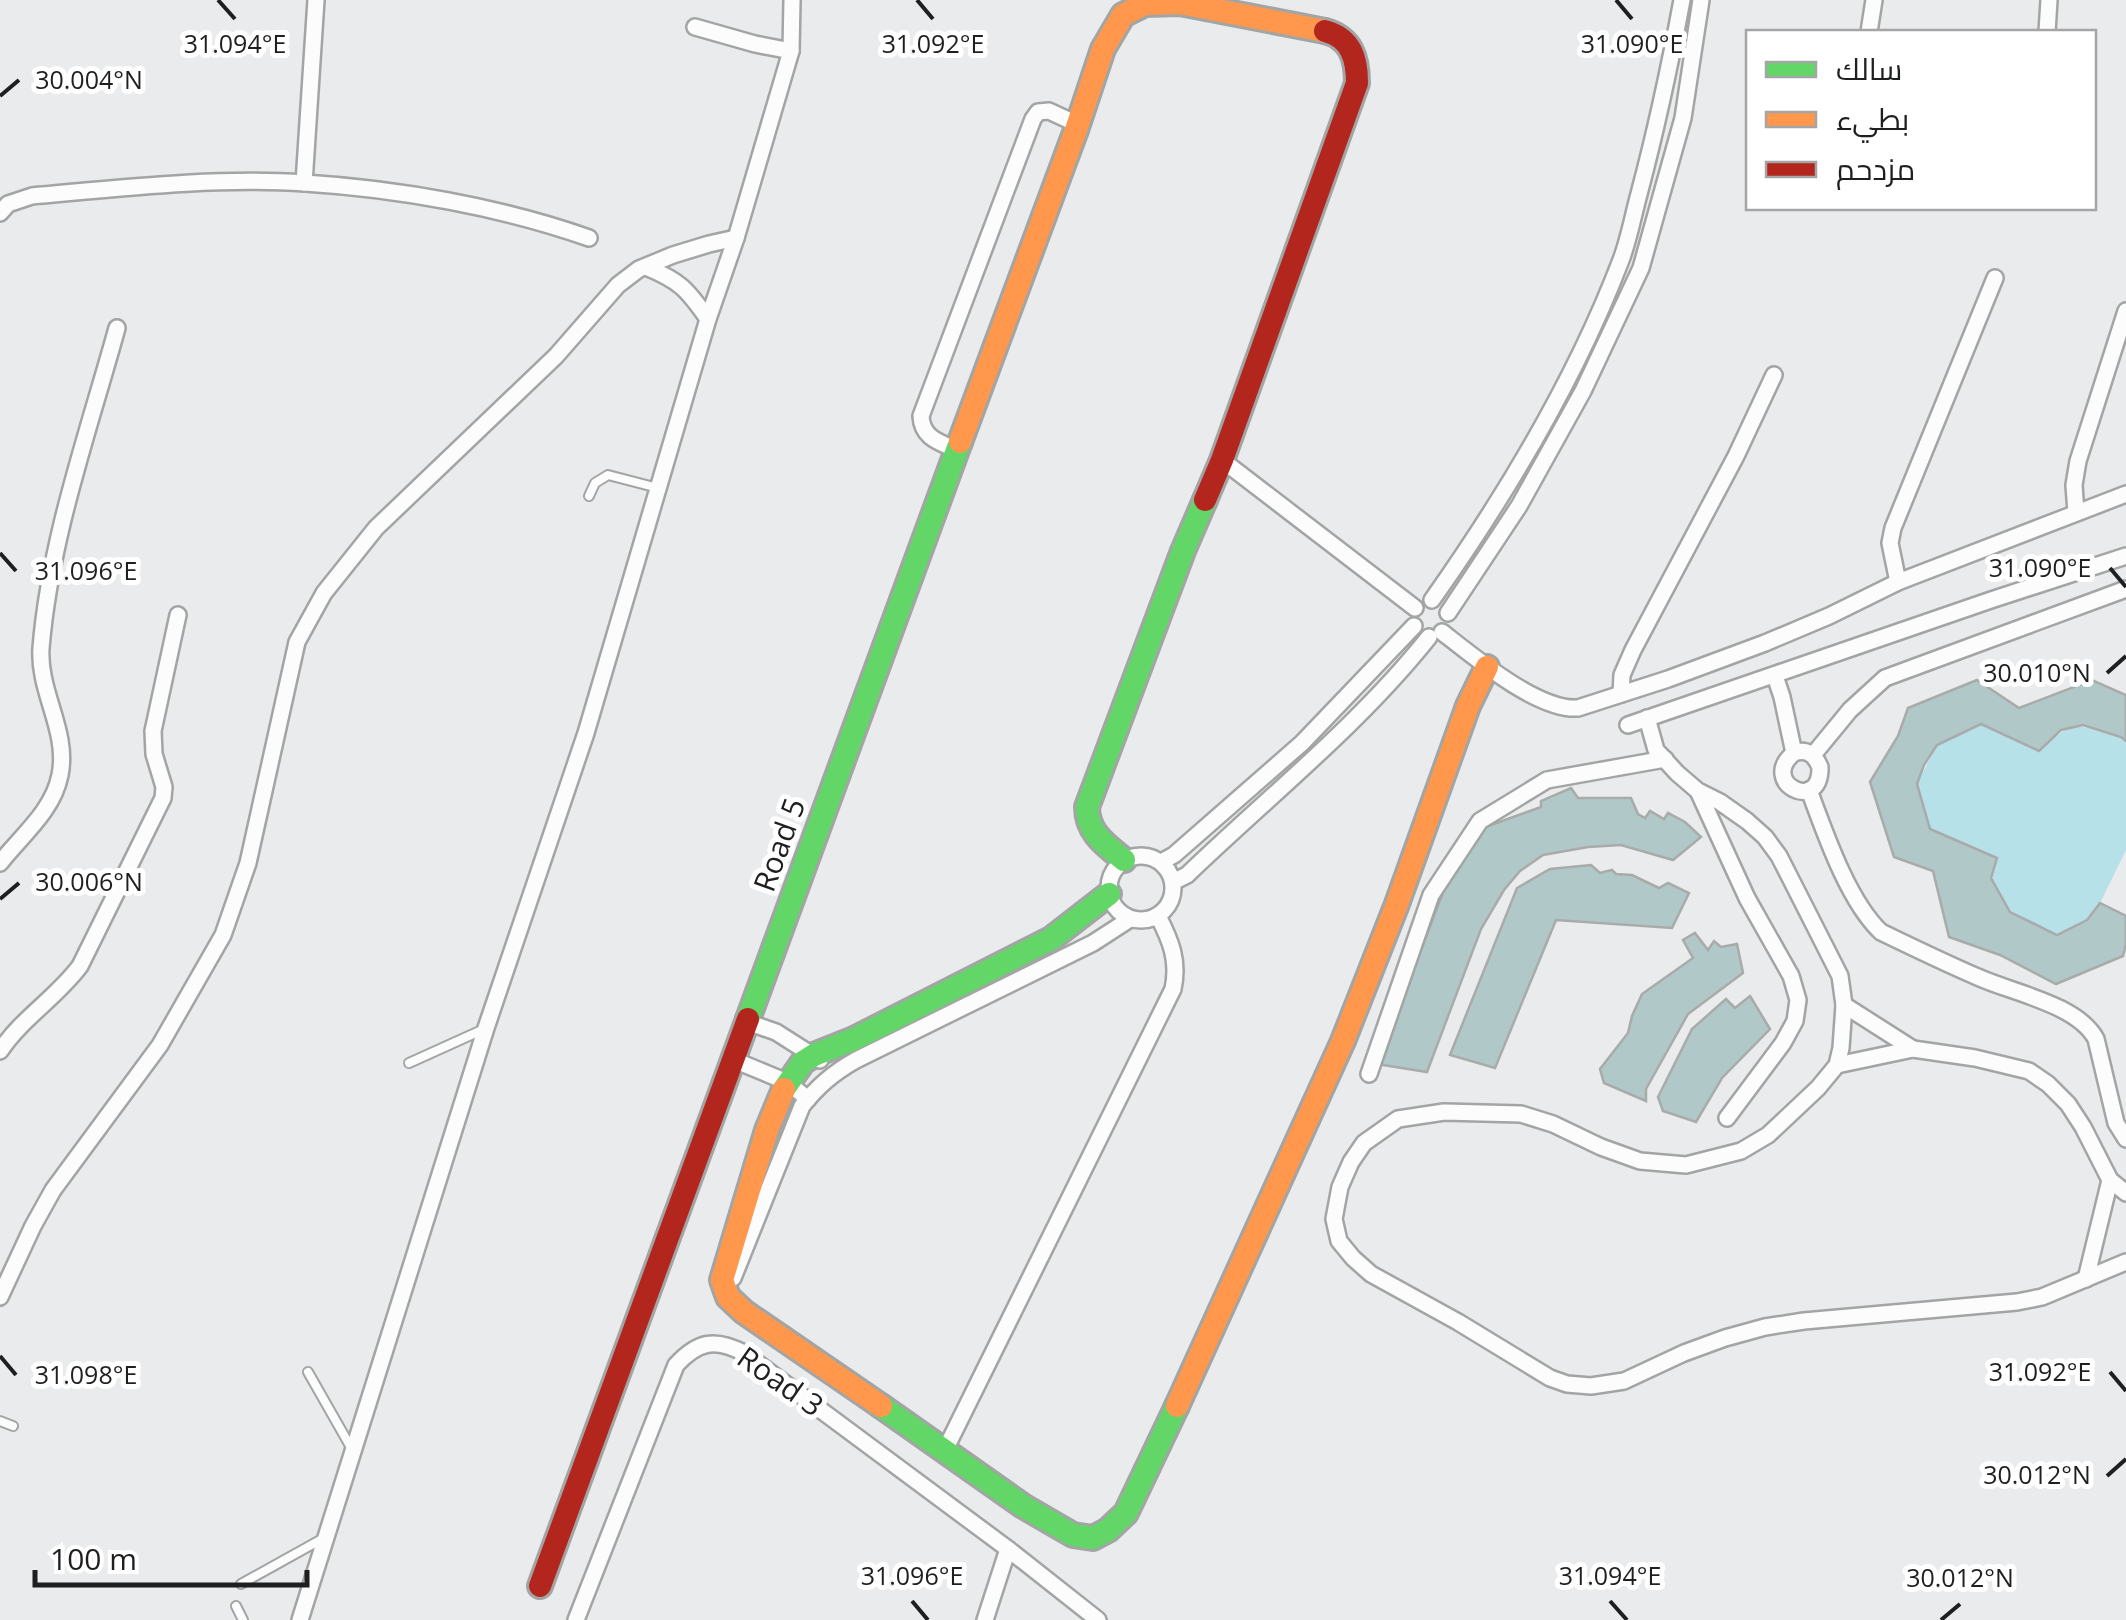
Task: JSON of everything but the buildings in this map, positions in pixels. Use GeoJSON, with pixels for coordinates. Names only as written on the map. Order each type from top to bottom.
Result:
{"type":"FeatureCollection","features":[{"type":"Feature","properties":{"kind":"street"},"geometry":{"type":"LineString","coordinates":[[304,183],[316,0]]}},
{"type":"Feature","properties":{"kind":"street"},"geometry":{"type":"LineString","coordinates":[[300,1620],[486,1028],[586,733],[791,51],[792,0]]}},
{"type":"Feature","properties":{"kind":"street"},"geometry":{"type":"LineString","coordinates":[[1432,600],[1498,501],[1592,329],[1622,256],[1660,114],[1682,0]]}},
{"type":"Feature","properties":{"kind":"street"},"geometry":{"type":"LineString","coordinates":[[1173,882],[1186,875],[1319,756],[1446,627],[1448,614],[1519,506],[1583,391],[1641,268],[1683,118],[1701,0]]}},
{"type":"Feature","properties":{"kind":"street"},"geometry":{"type":"LineString","coordinates":[[1869,30],[1874,0]]}},
{"type":"Feature","properties":{"kind":"street"},"geometry":{"type":"LineString","coordinates":[[2047,30],[2049,0]]}},
{"type":"Feature","properties":{"kind":"street","name":"Road 5"},"geometry":{"type":"LineString","coordinates":[[540,1586],[1106,44],[1123,13],[1156,2],[1180,3],[1331,32],[1351,47],[1358,68],[1352,98],[1222,460],[1183,551],[1086,807],[1095,834],[1124,860]]}},
{"type":"Feature","properties":{"kind":"street"},"geometry":{"type":"LineString","coordinates":[[695,27],[791,51]]}},
{"type":"Feature","properties":{"kind":"street"},"geometry":{"type":"LineString","coordinates":[[957,450],[929,437],[920,416],[1033,119],[1038,112],[1049,111],[1078,125]]}},
{"type":"Feature","properties":{"kind":"street"},"geometry":{"type":"LineString","coordinates":[[1660,114],[1683,118]]}},
{"type":"Feature","properties":{"kind":"street"},"geometry":{"type":"LineString","coordinates":[[0,213],[8,204],[32,196],[183,184],[304,183],[452,203],[545,222],[589,238]]}},
{"type":"Feature","properties":{"kind":"street"},"geometry":{"type":"LineString","coordinates":[[0,1297],[53,1190],[160,1045],[222,935],[248,862],[296,642],[317,605],[376,528],[556,356],[618,285],[646,266],[736,238]]}},
{"type":"Feature","properties":{"kind":"street"},"geometry":{"type":"LineString","coordinates":[[646,266],[679,283],[708,319]]}},
{"type":"Feature","properties":{"kind":"street"},"geometry":{"type":"LineString","coordinates":[[1898,582],[1890,543],[1893,528],[1995,278]]}},
{"type":"Feature","properties":{"kind":"street"},"geometry":{"type":"LineString","coordinates":[[2076,514],[2074,485],[2078,461],[2126,311]]}},
{"type":"Feature","properties":{"kind":"street"},"geometry":{"type":"LineString","coordinates":[[0,863],[43,813],[60,776],[60,736],[40,652],[54,555],[117,328]]}},
{"type":"Feature","properties":{"kind":"street"},"geometry":{"type":"LineString","coordinates":[[1620,694],[1628,660],[1736,456],[1774,374]]}},
{"type":"Feature","properties":{"kind":"street"},"geometry":{"type":"LineString","coordinates":[[1566,382],[1583,391]]}},
{"type":"Feature","properties":{"kind":"street"},"geometry":{"type":"LineString","coordinates":[[1222,460],[1415,608]]}},
{"type":"Feature","properties":{"kind":"street"},"geometry":{"type":"LineString","coordinates":[[1448,614],[1445,607],[1432,600],[1415,608],[1412,620],[1422,635],[1436,634],[1548,704],[1565,709],[1589,705],[1764,643],[1898,582],[2126,494]]}},
{"type":"Feature","properties":{"kind":"street"},"geometry":{"type":"LineString","coordinates":[[1628,725],[2126,556]]}},
{"type":"Feature","properties":{"kind":"street"},"geometry":{"type":"LineString","coordinates":[[1813,755],[1850,710],[1885,678],[2126,589]]}},
{"type":"Feature","properties":{"kind":"street"},"geometry":{"type":"LineString","coordinates":[[0,1051],[80,966],[163,798],[153,732],[178,616]]}},
{"type":"Feature","properties":{"kind":"street"},"geometry":{"type":"LineString","coordinates":[[1161,862],[1302,744],[1414,626]]}},
{"type":"Feature","properties":{"kind":"street"},"geometry":{"type":"LineString","coordinates":[[1109,894],[1051,939],[803,1062],[787,1082],[767,1130],[722,1280],[728,1297],[744,1312],[1023,1506],[1072,1535],[1093,1538],[1126,1513],[1343,1041],[1468,706],[1487,667]]}},
{"type":"Feature","properties":{"kind":"street"},"geometry":{"type":"LineString","coordinates":[[1775,676],[1794,753]]}},
{"type":"Feature","properties":{"kind":"street"},"geometry":{"type":"LineString","coordinates":[[1647,718],[1654,745],[1665,759],[1698,791],[1746,820],[1778,856],[1840,976],[1844,1005],[1836,1064],[1818,1088],[1768,1134],[1741,1150],[1686,1165],[1640,1161],[1521,1114],[1444,1112],[1398,1119],[1364,1143],[1340,1187],[1334,1220],[1339,1241],[1353,1258],[1371,1274],[1550,1378],[1590,1386],[1624,1380],[1684,1353],[1765,1327],[2017,1302],[2126,1262]]}},
{"type":"Feature","properties":{"kind":"street"},"geometry":{"type":"LineString","coordinates":[[1802,750],[1813,755],[1820,767],[1815,786],[1798,791],[1790,787],[1784,780],[1784,762],[1802,750]]}},
{"type":"Feature","properties":{"kind":"street"},"geometry":{"type":"LineString","coordinates":[[1369,1074],[1431,896],[1480,821],[1547,780],[1665,759]]}},
{"type":"Feature","properties":{"kind":"street"},"geometry":{"type":"LineString","coordinates":[[1809,790],[1850,888],[1881,932],[2072,1015],[2090,1028],[2116,1123],[2126,1139]]}},
{"type":"Feature","properties":{"kind":"street"},"geometry":{"type":"LineString","coordinates":[[1698,791],[1747,898],[1791,976],[1798,1000],[1795,1021],[1784,1042],[1726,1118]]}},
{"type":"Feature","properties":{"kind":"street"},"geometry":{"type":"LineString","coordinates":[[1136,856],[1149,856],[1161,862],[1173,882],[1171,901],[1158,916],[1130,920],[1116,910],[1109,894],[1114,870],[1124,860],[1136,856]]}},
{"type":"Feature","properties":{"kind":"street"},"geometry":{"type":"LineString","coordinates":[[945,1450],[1164,1010],[1176,974],[1172,946],[1158,916]]}},
{"type":"Feature","properties":{"kind":"street"},"geometry":{"type":"LineString","coordinates":[[728,1297],[802,1106],[834,1072],[1130,920]]}},
{"type":"Feature","properties":{"kind":"street"},"geometry":{"type":"LineString","coordinates":[[1844,1005],[1913,1049]]}},
{"type":"Feature","properties":{"kind":"street"},"geometry":{"type":"LineString","coordinates":[[747,1022],[776,1032],[834,1072]]}},
{"type":"Feature","properties":{"kind":"street"},"geometry":{"type":"LineString","coordinates":[[1836,1064],[1913,1049],[1974,1058],[2029,1072],[2068,1104],[2110,1180],[2126,1192]]}},
{"type":"Feature","properties":{"kind":"street"},"geometry":{"type":"LineString","coordinates":[[734,1060],[787,1082],[808,1099]]}},
{"type":"Feature","properties":{"kind":"street"},"geometry":{"type":"LineString","coordinates":[[2086,1278],[2110,1180]]}},
{"type":"Feature","properties":{"kind":"street","name":"Road 3"},"geometry":{"type":"LineString","coordinates":[[576,1620],[676,1365],[689,1351],[707,1344],[727,1344],[744,1353],[1098,1620]]}},
{"type":"Feature","properties":{"kind":"street"},"geometry":{"type":"LineString","coordinates":[[985,1620],[1008,1549]]}},
{"type":"Feature","properties":{"kind":"lane"},"geometry":{"type":"LineString","coordinates":[[589,496],[594,482],[608,475],[658,488]]}},
{"type":"Feature","properties":{"kind":"lane"},"geometry":{"type":"LineString","coordinates":[[409,1063],[486,1028]]}},
{"type":"Feature","properties":{"kind":"lane"},"geometry":{"type":"LineString","coordinates":[[308,1372],[353,1452]]}},
{"type":"Feature","properties":{"kind":"lane"},"geometry":{"type":"LineString","coordinates":[[0,1421],[12,1426]]}},
{"type":"Feature","properties":{"kind":"lane"},"geometry":{"type":"LineString","coordinates":[[241,1584],[326,1537]]}},
{"type":"Feature","properties":{"kind":"lane"},"geometry":{"type":"LineString","coordinates":[[236,1606],[244,1620]]}},
{"type":"Feature","properties":{"kind":"shaded area"},"geometry":{"type":"Polygon","coordinates":[[[1981,724],[2038,751],[2060,733],[2076,727],[2095,729],[2126,741],[2126,850],[2100,903],[2087,920],[2057,935],[2010,912],[1991,878],[1996,858],[1930,829],[1917,784],[1937,745],[1981,724]]]}},
{"type":"Feature","properties":{"kind":"traffic: fast"},"geometry":{"type":"LineString","coordinates":[[748,1019],[960,442]]}},
{"type":"Feature","properties":{"kind":"traffic: fast"},"geometry":{"type":"LineString","coordinates":[[1124,860],[1094,831],[1087,807],[1205,500]]}},
{"type":"Feature","properties":{"kind":"traffic: fast"},"geometry":{"type":"LineString","coordinates":[[784,1089],[803,1062],[814,1055],[854,1039],[1051,939],[1109,894]]}},
{"type":"Feature","properties":{"kind":"traffic: fast"},"geometry":{"type":"LineString","coordinates":[[881,1406],[1023,1506],[1073,1535],[1093,1538],[1126,1513],[1177,1406]]}},
{"type":"Feature","properties":{"kind":"traffic: slow"},"geometry":{"type":"LineString","coordinates":[[960,442],[1103,49],[1123,15],[1145,4],[1180,3],[1325,31]]}},
{"type":"Feature","properties":{"kind":"traffic: slow"},"geometry":{"type":"LineString","coordinates":[[1177,1406],[1343,1041],[1468,706],[1487,667]]}},
{"type":"Feature","properties":{"kind":"traffic: slow"},"geometry":{"type":"LineString","coordinates":[[784,1089],[767,1130],[722,1280],[728,1297],[744,1312],[881,1406]]}},
{"type":"Feature","properties":{"kind":"traffic: jam"},"geometry":{"type":"LineString","coordinates":[[1205,500],[1357,83],[1351,50],[1325,31]]}},
{"type":"Feature","properties":{"kind":"traffic: jam"},"geometry":{"type":"LineString","coordinates":[[540,1586],[748,1019]]}}]}
